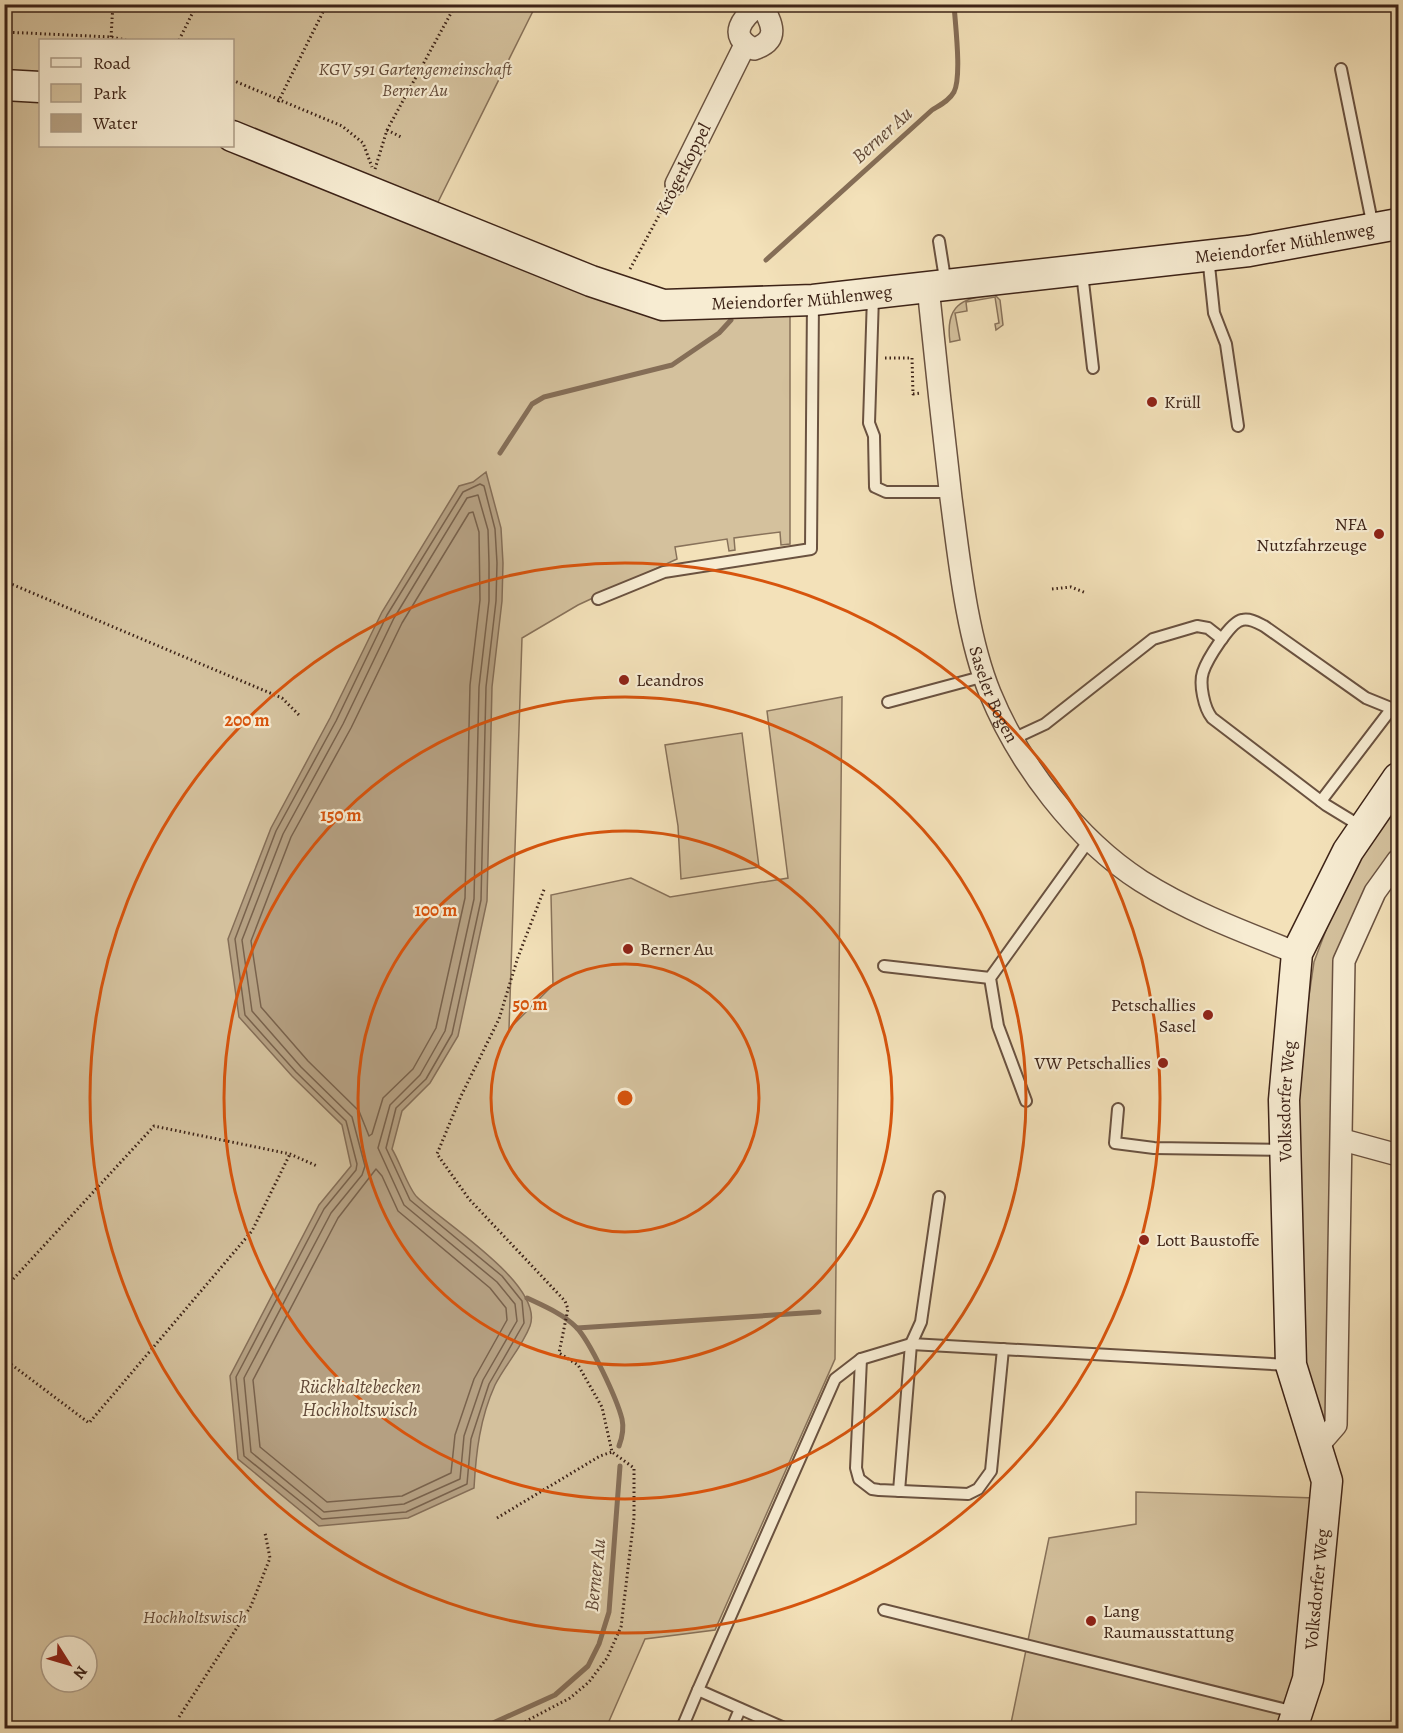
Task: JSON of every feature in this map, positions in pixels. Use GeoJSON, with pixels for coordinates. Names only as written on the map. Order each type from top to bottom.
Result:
{"type":"FeatureCollection","features":[{"type":"Feature","properties":{"kind":"street","name":"Krögerkoppel"},"geometry":{"type":"LineString","coordinates":[[761,4],[772,24],[771,39],[764,46],[754,49],[745,45],[740,36],[740,24],[747,14],[761,4]]}},
{"type":"Feature","properties":{"kind":"street","name":"Krögerkoppel"},"geometry":{"type":"LineString","coordinates":[[676,184],[745,45]]}},
{"type":"Feature","properties":{"kind":"street"},"geometry":{"type":"LineString","coordinates":[[4,85],[39,87]]}},
{"type":"Feature","properties":{"kind":"street","name":"Meiendorfer Mühlenweg"},"geometry":{"type":"LineString","coordinates":[[234,137],[618,291],[663,305],[813,300],[1208,256],[1386,227]]}},
{"type":"Feature","properties":{"kind":"street","name":"Saseler Bogen"},"geometry":{"type":"LineString","coordinates":[[937,286],[939,392],[969,616],[989,692],[1013,739],[1066,816],[1089,839],[1141,881],[1206,917],[1297,953]]}},
{"type":"Feature","properties":{"kind":"street","name":"Volksdorfer Weg"},"geometry":{"type":"LineString","coordinates":[[1295,1720],[1308,1679],[1327,1482],[1291,1365],[1284,1100],[1297,953],[1363,827],[1398,778]]}},
{"type":"Feature","properties":{"kind":"street"},"geometry":{"type":"LineString","coordinates":[[1316,1448],[1336,1425],[1343,1140],[1344,961],[1374,892],[1398,860]]}},
{"type":"Feature","properties":{"kind":"street"},"geometry":{"type":"LineString","coordinates":[[1343,1140],[1398,1155]]}},
{"type":"Feature","properties":{"kind":"lane"},"geometry":{"type":"LineString","coordinates":[[1341,69],[1386,227]]}},
{"type":"Feature","properties":{"kind":"lane"},"geometry":{"type":"LineString","coordinates":[[937,286],[939,241]]}},
{"type":"Feature","properties":{"kind":"lane"},"geometry":{"type":"LineString","coordinates":[[1208,256],[1214,313],[1226,344],[1238,426]]}},
{"type":"Feature","properties":{"kind":"lane"},"geometry":{"type":"LineString","coordinates":[[1082,269],[1093,368]]}},
{"type":"Feature","properties":{"kind":"lane"},"geometry":{"type":"LineString","coordinates":[[873,293],[869,423],[874,436],[875,487],[886,492],[951,492]]}},
{"type":"Feature","properties":{"kind":"lane"},"geometry":{"type":"LineString","coordinates":[[598,599],[664,572],[811,549],[813,300]]}},
{"type":"Feature","properties":{"kind":"lane"},"geometry":{"type":"LineString","coordinates":[[1321,801],[1395,710],[1366,698],[1289,642],[1254,621],[1240,620],[1222,639],[1203,672],[1202,683],[1209,714],[1321,801],[1363,827]]}},
{"type":"Feature","properties":{"kind":"lane"},"geometry":{"type":"LineString","coordinates":[[1013,739],[1045,724],[1153,639],[1197,626],[1208,628],[1222,639]]}},
{"type":"Feature","properties":{"kind":"lane"},"geometry":{"type":"LineString","coordinates":[[888,702],[985,676]]}},
{"type":"Feature","properties":{"kind":"lane"},"geometry":{"type":"LineString","coordinates":[[1026,1101],[998,1026],[990,978],[1089,839]]}},
{"type":"Feature","properties":{"kind":"lane"},"geometry":{"type":"LineString","coordinates":[[884,966],[990,978]]}},
{"type":"Feature","properties":{"kind":"lane"},"geometry":{"type":"LineString","coordinates":[[1118,1109],[1115,1143],[1154,1148],[1285,1150]]}},
{"type":"Feature","properties":{"kind":"lane"},"geometry":{"type":"LineString","coordinates":[[899,1491],[911,1344],[921,1322],[939,1197]]}},
{"type":"Feature","properties":{"kind":"lane"},"geometry":{"type":"LineString","coordinates":[[682,1728],[835,1379],[861,1359],[911,1344],[1291,1365]]}},
{"type":"Feature","properties":{"kind":"lane"},"geometry":{"type":"LineString","coordinates":[[861,1359],[856,1468],[858,1479],[872,1489],[968,1494],[978,1489],[987,1480],[994,1460],[1003,1348]]}},
{"type":"Feature","properties":{"kind":"lane"},"geometry":{"type":"LineString","coordinates":[[884,1610],[1295,1720]]}},
{"type":"Feature","properties":{"kind":"lane"},"geometry":{"type":"LineString","coordinates":[[698,1690],[784,1728]]}},
{"type":"Feature","properties":{"kind":"lane"},"geometry":{"type":"LineString","coordinates":[[732,1728],[740,1709]]}},
{"type":"Feature","properties":{"kind":"path"},"geometry":{"type":"LineString","coordinates":[[4,16],[5,4]]}},
{"type":"Feature","properties":{"kind":"path"},"geometry":{"type":"LineString","coordinates":[[111,37],[113,4]]}},
{"type":"Feature","properties":{"kind":"path"},"geometry":{"type":"LineString","coordinates":[[180,39],[197,4]]}},
{"type":"Feature","properties":{"kind":"path"},"geometry":{"type":"LineString","coordinates":[[278,102],[327,4]]}},
{"type":"Feature","properties":{"kind":"path"},"geometry":{"type":"LineString","coordinates":[[234,81],[278,102],[342,126],[363,143],[374,174],[387,130],[456,4]]}},
{"type":"Feature","properties":{"kind":"path"},"geometry":{"type":"LineString","coordinates":[[4,32],[121,39]]}},
{"type":"Feature","properties":{"kind":"path"},"geometry":{"type":"LineString","coordinates":[[387,130],[403,138]]}},
{"type":"Feature","properties":{"kind":"path","name":"Krögerkoppel"},"geometry":{"type":"LineString","coordinates":[[618,291],[676,184]]}},
{"type":"Feature","properties":{"kind":"path"},"geometry":{"type":"LineString","coordinates":[[871,357],[912,358],[913,394],[939,392]]}},
{"type":"Feature","properties":{"kind":"path"},"geometry":{"type":"LineString","coordinates":[[4,581],[282,698],[300,716]]}},
{"type":"Feature","properties":{"kind":"path"},"geometry":{"type":"LineString","coordinates":[[1052,589],[1071,587],[1086,593]]}},
{"type":"Feature","properties":{"kind":"path"},"geometry":{"type":"LineString","coordinates":[[513,1728],[570,1698],[589,1682],[607,1658],[621,1627],[634,1518],[634,1468],[612,1452],[602,1407],[578,1365],[559,1353],[568,1310],[565,1301],[469,1199],[437,1154],[461,1096],[499,1019],[518,957],[545,887]]}},
{"type":"Feature","properties":{"kind":"path"},"geometry":{"type":"LineString","coordinates":[[4,1289],[154,1126],[290,1154],[317,1166]]}},
{"type":"Feature","properties":{"kind":"path"},"geometry":{"type":"LineString","coordinates":[[4,1359],[89,1423],[252,1231],[290,1154]]}},
{"type":"Feature","properties":{"kind":"path"},"geometry":{"type":"LineString","coordinates":[[497,1518],[600,1456],[612,1452]]}},
{"type":"Feature","properties":{"kind":"path"},"geometry":{"type":"LineString","coordinates":[[179,1717],[251,1606],[270,1558],[265,1533]]}},
{"type":"Feature","properties":{"kind":"green space","name":"KGV 591 Gartengemeinschaft Berner Au"},"geometry":{"type":"Polygon","coordinates":[[[4,5],[536,5],[438,202],[234,126],[234,39],[39,39],[39,78],[5,72],[4,5]]]}},
{"type":"Feature","properties":{"kind":"green space","name":"Hochholtswisch"},"geometry":{"type":"Polygon","coordinates":[[[4,95],[39,98],[39,147],[234,147],[556,279],[790,311],[790,544],[781,545],[780,532],[734,538],[735,550],[729,551],[727,539],[675,547],[677,559],[578,605],[522,638],[509,1029],[553,985],[551,895],[631,878],[670,897],[788,878],[767,711],[842,697],[835,1359],[715,1630],[645,1639],[606,1728],[5,1728],[4,95]]]}},
{"type":"Feature","properties":{"kind":"green space"},"geometry":{"type":"Polygon","coordinates":[[[994,294],[1000,300],[1003,325],[996,330],[995,324],[999,323],[995,297],[966,302],[967,311],[955,313],[960,340],[950,342],[950,320],[958,306],[972,298],[994,294]]]}},
{"type":"Feature","properties":{"kind":"green space"},"geometry":{"type":"Polygon","coordinates":[[[742,733],[759,867],[681,879],[678,826],[665,745],[742,733]]]}},
{"type":"Feature","properties":{"kind":"green space"},"geometry":{"type":"Polygon","coordinates":[[[1398,794],[1398,852],[1355,910],[1337,958],[1327,1417],[1317,1430],[1301,1364],[1294,1099],[1314,962],[1341,890],[1398,794]]]}},
{"type":"Feature","properties":{"kind":"green space"},"geometry":{"type":"Polygon","coordinates":[[[1136,1492],[1315,1498],[1293,1685],[1280,1728],[1010,1728],[1049,1538],[1136,1524],[1136,1492]]]}},
{"type":"Feature","properties":{"kind":"water","name":"Rückhaltebecken Hochholtswisch"},"geometry":{"type":"Polygon","coordinates":[[[486,472],[501,528],[503,563],[502,601],[492,687],[487,901],[458,1036],[430,1083],[402,1111],[392,1149],[417,1197],[488,1256],[522,1292],[530,1310],[530,1326],[490,1397],[480,1435],[474,1488],[408,1518],[319,1526],[238,1459],[230,1376],[319,1205],[351,1166],[342,1125],[292,1076],[239,1017],[228,939],[271,828],[330,718],[382,612],[459,486],[473,482],[486,472]]]}},
{"type":"Feature","properties":{"kind":"waterway","name":"Berner Au"},"geometry":{"type":"LineString","coordinates":[[766,260],[932,110],[952,95],[958,74],[954,4]]}},
{"type":"Feature","properties":{"kind":"waterway","name":"Berner Au"},"geometry":{"type":"LineString","coordinates":[[500,453],[532,404],[544,397],[672,365],[719,333],[731,320]]}},
{"type":"Feature","properties":{"kind":"waterway","name":"Berner Au"},"geometry":{"type":"LineString","coordinates":[[527,1298],[565,1318],[582,1334],[609,1385],[622,1419],[619,1446]]}},
{"type":"Feature","properties":{"kind":"waterway"},"geometry":{"type":"LineString","coordinates":[[577,1328],[819,1312]]}},
{"type":"Feature","properties":{"kind":"waterway","name":"Berner Au"},"geometry":{"type":"LineString","coordinates":[[482,1728],[555,1695],[588,1666],[599,1644],[609,1612],[620,1466]]}},
{"type":"Feature","properties":{"kind":"place","name":"Krüll"},"geometry":{"type":"Point","coordinates":[1152,402]}},
{"type":"Feature","properties":{"kind":"place","name":"NFA Nutzfahrzeuge"},"geometry":{"type":"Point","coordinates":[1379,534]}},
{"type":"Feature","properties":{"kind":"place","name":"Leandros"},"geometry":{"type":"Point","coordinates":[624,680]}},
{"type":"Feature","properties":{"kind":"place","name":"Berner Au"},"geometry":{"type":"Point","coordinates":[628,949]}},
{"type":"Feature","properties":{"kind":"place","name":"Petschallies Sasel"},"geometry":{"type":"Point","coordinates":[1208,1015]}},
{"type":"Feature","properties":{"kind":"place","name":"VW Petschallies"},"geometry":{"type":"Point","coordinates":[1163,1063]}},
{"type":"Feature","properties":{"kind":"place","name":"Lott Baustoffe"},"geometry":{"type":"Point","coordinates":[1144,1240]}},
{"type":"Feature","properties":{"kind":"place","name":"Lang Raumausstattung"},"geometry":{"type":"Point","coordinates":[1091,1621]}}]}
